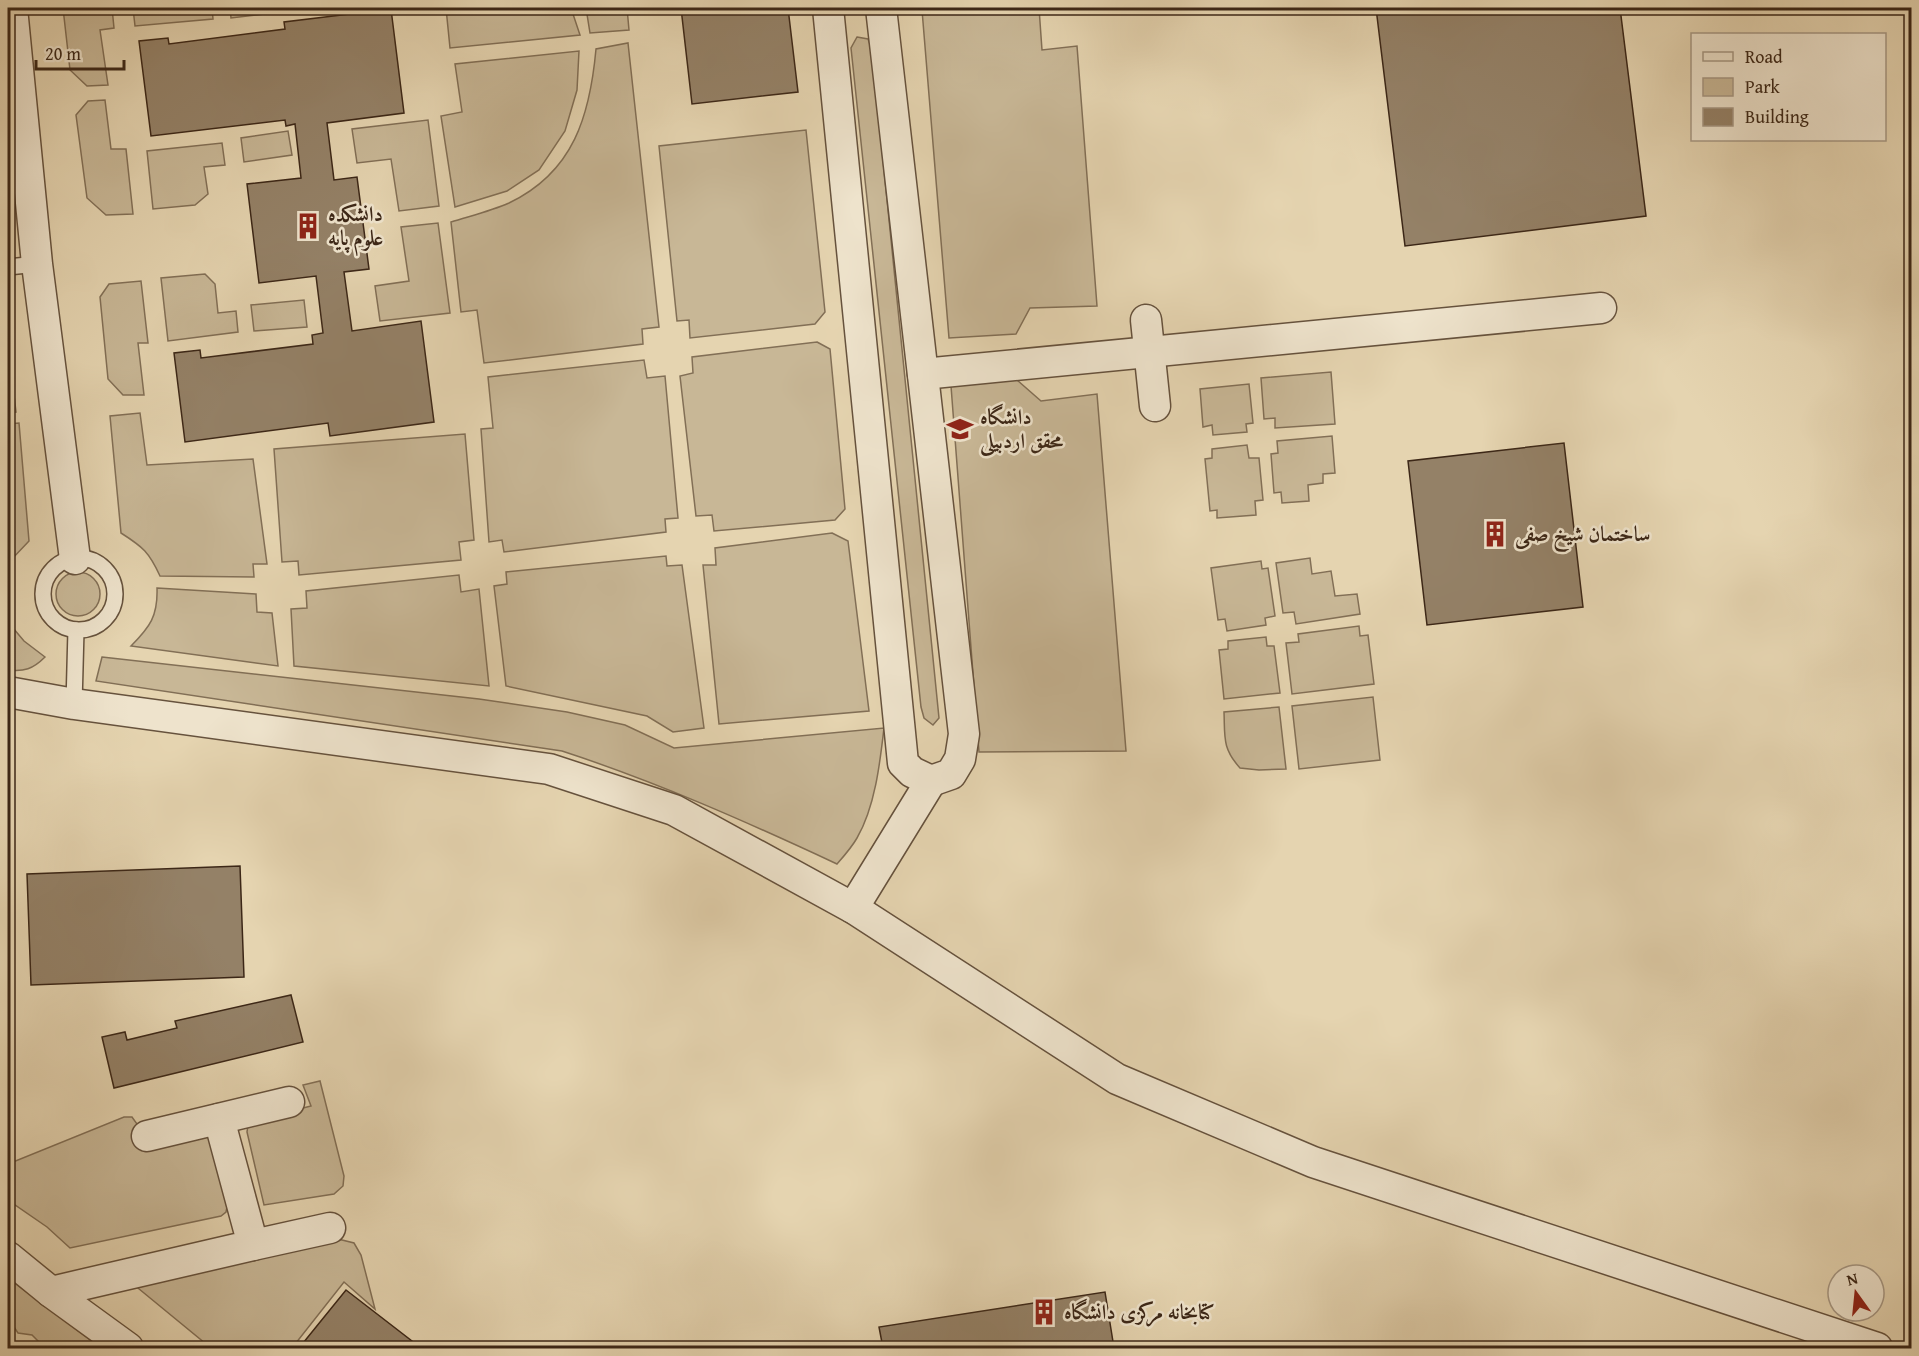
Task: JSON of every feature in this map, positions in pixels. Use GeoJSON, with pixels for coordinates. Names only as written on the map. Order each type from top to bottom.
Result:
{"type":"FeatureCollection","features":[{"type":"Feature","properties":{"kind":"street"},"geometry":{"type":"LineString","coordinates":[[12,8],[37,264],[75,559]]}},
{"type":"Feature","properties":{"kind":"street"},"geometry":{"type":"LineString","coordinates":[[828,8],[903,763],[912,772],[931,781]]}},
{"type":"Feature","properties":{"kind":"street"},"geometry":{"type":"LineString","coordinates":[[853,908],[931,781],[951,774],[960,759],[964,734],[881,8]]}},
{"type":"Feature","properties":{"kind":"street"},"geometry":{"type":"LineString","coordinates":[[923,375],[1601,308]]}},
{"type":"Feature","properties":{"kind":"street"},"geometry":{"type":"LineString","coordinates":[[1146,320],[1155,406]]}},
{"type":"Feature","properties":{"kind":"street"},"geometry":{"type":"LineString","coordinates":[[8,692],[74,704],[549,769],[674,810],[853,908],[1117,1079],[1313,1162],[1877,1348]]}},
{"type":"Feature","properties":{"kind":"street"},"geometry":{"type":"LineString","coordinates":[[147,1136],[289,1102]]}},
{"type":"Feature","properties":{"kind":"street"},"geometry":{"type":"LineString","coordinates":[[219,1119],[253,1245]]}},
{"type":"Feature","properties":{"kind":"street"},"geometry":{"type":"LineString","coordinates":[[51,1292],[330,1228]]}},
{"type":"Feature","properties":{"kind":"street"},"geometry":{"type":"LineString","coordinates":[[8,1257],[51,1292],[128,1348]]}},
{"type":"Feature","properties":{"kind":"lane"},"geometry":{"type":"LineString","coordinates":[[8,267],[37,264]]}},
{"type":"Feature","properties":{"kind":"lane"},"geometry":{"type":"LineString","coordinates":[[75,559],[98,564],[113,582],[115,594],[108,616],[99,624],[88,629],[76,630],[64,627],[55,621],[44,601],[47,578],[64,562],[75,559]]}},
{"type":"Feature","properties":{"kind":"lane"},"geometry":{"type":"LineString","coordinates":[[74,704],[76,630]]}},
{"type":"Feature","properties":{"kind":"green space"},"geometry":{"type":"Polygon","coordinates":[[[63,8],[112,8],[114,28],[100,30],[108,85],[87,86],[70,70],[63,8]]]}},
{"type":"Feature","properties":{"kind":"green space"},"geometry":{"type":"Polygon","coordinates":[[[133,8],[212,8],[213,19],[135,26],[133,8]]]}},
{"type":"Feature","properties":{"kind":"green space"},"geometry":{"type":"Polygon","coordinates":[[[230,8],[317,8],[231,18],[230,8]]]}},
{"type":"Feature","properties":{"kind":"green space"},"geometry":{"type":"Polygon","coordinates":[[[446,8],[571,8],[580,35],[450,48],[446,8]]]}},
{"type":"Feature","properties":{"kind":"green space"},"geometry":{"type":"Polygon","coordinates":[[[586,8],[627,8],[629,30],[590,33],[586,8]]]}},
{"type":"Feature","properties":{"kind":"green space"},"geometry":{"type":"Polygon","coordinates":[[[1039,8],[1042,50],[1077,46],[1097,306],[1030,308],[1016,334],[949,338],[922,10],[1039,8]]]}},
{"type":"Feature","properties":{"kind":"green space"},"geometry":{"type":"Polygon","coordinates":[[[857,37],[868,39],[872,50],[939,718],[933,725],[924,718],[921,707],[851,48],[857,37]]]}},
{"type":"Feature","properties":{"kind":"green space"},"geometry":{"type":"Polygon","coordinates":[[[628,43],[659,327],[642,329],[643,344],[484,363],[477,310],[461,312],[451,222],[509,203],[531,190],[549,175],[564,158],[583,119],[589,97],[596,49],[628,43]]]}},
{"type":"Feature","properties":{"kind":"green space"},"geometry":{"type":"Polygon","coordinates":[[[579,51],[577,90],[565,131],[539,170],[507,191],[455,207],[441,116],[462,112],[455,64],[579,51]]]}},
{"type":"Feature","properties":{"kind":"green space"},"geometry":{"type":"Polygon","coordinates":[[[105,100],[111,149],[126,149],[133,214],[106,215],[87,198],[76,115],[88,101],[105,100]]]}},
{"type":"Feature","properties":{"kind":"green space"},"geometry":{"type":"Polygon","coordinates":[[[428,120],[439,206],[399,211],[391,159],[357,163],[352,129],[428,120]]]}},
{"type":"Feature","properties":{"kind":"green space"},"geometry":{"type":"Polygon","coordinates":[[[806,130],[825,312],[815,324],[690,338],[689,320],[677,321],[659,146],[806,130]]]}},
{"type":"Feature","properties":{"kind":"green space"},"geometry":{"type":"Polygon","coordinates":[[[288,131],[292,155],[244,162],[241,138],[288,131]]]}},
{"type":"Feature","properties":{"kind":"green space"},"geometry":{"type":"Polygon","coordinates":[[[222,143],[225,165],[204,167],[208,194],[195,205],[153,209],[147,151],[222,143]]]}},
{"type":"Feature","properties":{"kind":"green space"},"geometry":{"type":"Polygon","coordinates":[[[438,223],[450,313],[380,321],[375,286],[409,281],[401,227],[438,223]]]}},
{"type":"Feature","properties":{"kind":"green space"},"geometry":{"type":"Polygon","coordinates":[[[205,274],[215,284],[218,313],[236,311],[238,332],[168,341],[161,278],[205,274]]]}},
{"type":"Feature","properties":{"kind":"green space"},"geometry":{"type":"Polygon","coordinates":[[[141,281],[148,343],[138,343],[144,395],[123,395],[108,379],[100,297],[109,284],[141,281]]]}},
{"type":"Feature","properties":{"kind":"green space"},"geometry":{"type":"Polygon","coordinates":[[[304,300],[307,327],[254,331],[251,305],[304,300]]]}},
{"type":"Feature","properties":{"kind":"green space"},"geometry":{"type":"Polygon","coordinates":[[[817,342],[830,349],[845,509],[835,520],[714,531],[712,515],[696,516],[680,376],[693,373],[692,357],[817,342]]]}},
{"type":"Feature","properties":{"kind":"green space"},"geometry":{"type":"Polygon","coordinates":[[[8,344],[16,412],[8,413],[8,344]]]}},
{"type":"Feature","properties":{"kind":"green space"},"geometry":{"type":"Polygon","coordinates":[[[644,360],[647,378],[665,376],[678,518],[665,519],[666,532],[504,552],[502,540],[489,542],[481,429],[493,428],[488,377],[644,360]]]}},
{"type":"Feature","properties":{"kind":"green space"},"geometry":{"type":"Polygon","coordinates":[[[1331,372],[1335,424],[1275,428],[1275,418],[1264,419],[1261,378],[1331,372]]]}},
{"type":"Feature","properties":{"kind":"green space"},"geometry":{"type":"Polygon","coordinates":[[[1017,380],[1041,401],[1097,394],[1126,751],[979,752],[951,386],[1017,380]]]}},
{"type":"Feature","properties":{"kind":"green space"},"geometry":{"type":"Polygon","coordinates":[[[1249,384],[1253,423],[1246,424],[1247,432],[1213,435],[1212,425],[1203,427],[1200,389],[1249,384]]]}},
{"type":"Feature","properties":{"kind":"green space"},"geometry":{"type":"Polygon","coordinates":[[[140,413],[147,465],[253,459],[267,564],[253,564],[254,577],[160,576],[145,551],[121,533],[110,416],[140,413]]]}},
{"type":"Feature","properties":{"kind":"green space"},"geometry":{"type":"Polygon","coordinates":[[[19,423],[29,541],[11,560],[8,606],[8,424],[19,423]]]}},
{"type":"Feature","properties":{"kind":"green space"},"geometry":{"type":"Polygon","coordinates":[[[465,434],[474,540],[459,542],[461,560],[299,575],[298,561],[282,562],[274,449],[465,434]]]}},
{"type":"Feature","properties":{"kind":"green space"},"geometry":{"type":"Polygon","coordinates":[[[1332,436],[1335,473],[1323,474],[1323,483],[1308,485],[1309,501],[1282,503],[1281,492],[1274,493],[1271,454],[1278,453],[1277,441],[1332,436]]]}},
{"type":"Feature","properties":{"kind":"green space"},"geometry":{"type":"Polygon","coordinates":[[[1247,445],[1249,458],[1259,458],[1263,500],[1255,501],[1256,515],[1217,518],[1217,510],[1210,511],[1205,459],[1212,458],[1212,449],[1247,445]]]}},
{"type":"Feature","properties":{"kind":"green space"},"geometry":{"type":"Polygon","coordinates":[[[832,533],[848,541],[869,711],[719,724],[703,565],[716,565],[715,548],[832,533]]]}},
{"type":"Feature","properties":{"kind":"green space"},"geometry":{"type":"Polygon","coordinates":[[[666,556],[667,566],[682,565],[704,728],[673,732],[647,716],[506,686],[494,586],[507,584],[506,572],[666,556]]]}},
{"type":"Feature","properties":{"kind":"green space"},"geometry":{"type":"Polygon","coordinates":[[[1310,558],[1312,574],[1331,571],[1335,596],[1357,594],[1360,614],[1296,624],[1294,612],[1283,613],[1276,563],[1310,558]]]}},
{"type":"Feature","properties":{"kind":"green space"},"geometry":{"type":"Polygon","coordinates":[[[1261,561],[1262,569],[1268,568],[1275,616],[1265,618],[1266,625],[1227,631],[1225,619],[1218,620],[1211,568],[1261,561]]]}},
{"type":"Feature","properties":{"kind":"green space"},"geometry":{"type":"Polygon","coordinates":[[[78,572],[94,578],[100,594],[94,610],[78,616],[62,610],[56,594],[62,578],[78,572]]]}},
{"type":"Feature","properties":{"kind":"green space"},"geometry":{"type":"Polygon","coordinates":[[[459,575],[461,592],[479,589],[489,686],[294,666],[291,609],[307,608],[306,591],[459,575]]]}},
{"type":"Feature","properties":{"kind":"green space"},"geometry":{"type":"Polygon","coordinates":[[[157,588],[256,594],[257,612],[272,613],[278,666],[131,646],[143,633],[154,614],[157,588]]]}},
{"type":"Feature","properties":{"kind":"green space"},"geometry":{"type":"Polygon","coordinates":[[[8,622],[24,641],[45,657],[32,667],[24,670],[8,670],[8,622]]]}},
{"type":"Feature","properties":{"kind":"green space"},"geometry":{"type":"Polygon","coordinates":[[[1359,626],[1360,636],[1368,635],[1374,684],[1292,694],[1286,643],[1299,642],[1298,634],[1359,626]]]}},
{"type":"Feature","properties":{"kind":"green space"},"geometry":{"type":"Polygon","coordinates":[[[1266,637],[1267,646],[1274,646],[1280,693],[1224,699],[1219,650],[1228,649],[1228,641],[1266,637]]]}},
{"type":"Feature","properties":{"kind":"green space"},"geometry":{"type":"Polygon","coordinates":[[[102,657],[479,699],[567,712],[625,725],[674,748],[884,728],[881,756],[876,784],[863,826],[855,841],[837,864],[701,803],[562,751],[96,681],[102,657]]]}},
{"type":"Feature","properties":{"kind":"green space"},"geometry":{"type":"Polygon","coordinates":[[[1373,697],[1380,760],[1299,769],[1292,706],[1373,697]]]}},
{"type":"Feature","properties":{"kind":"green space"},"geometry":{"type":"Polygon","coordinates":[[[1279,707],[1286,769],[1240,768],[1227,748],[1224,712],[1279,707]]]}},
{"type":"Feature","properties":{"kind":"green space"},"geometry":{"type":"Polygon","coordinates":[[[320,1081],[344,1176],[343,1186],[334,1194],[264,1205],[247,1132],[248,1125],[256,1120],[311,1106],[303,1085],[320,1081]]]}},
{"type":"Feature","properties":{"kind":"green space"},"geometry":{"type":"Polygon","coordinates":[[[124,1117],[132,1117],[137,1124],[143,1145],[211,1135],[227,1207],[226,1212],[221,1216],[70,1248],[47,1227],[8,1200],[8,1164],[124,1117]]]}},
{"type":"Feature","properties":{"kind":"green space"},"geometry":{"type":"Polygon","coordinates":[[[338,1239],[354,1243],[361,1255],[375,1309],[344,1282],[292,1348],[211,1348],[133,1284],[338,1239]]]}},
{"type":"Feature","properties":{"kind":"green space"},"geometry":{"type":"Polygon","coordinates":[[[8,1278],[101,1348],[40,1348],[40,1343],[32,1335],[18,1333],[8,1318],[8,1278]]]}},
{"type":"Feature","properties":{"kind":"building"},"geometry":{"type":"Polygon","coordinates":[[[681,8],[788,8],[798,92],[692,104],[681,8]]]}},
{"type":"Feature","properties":{"kind":"building"},"geometry":{"type":"Polygon","coordinates":[[[1376,8],[1620,8],[1646,216],[1405,246],[1376,8]]]}},
{"type":"Feature","properties":{"kind":"building","name":"دانشکده علوم پایه"},"geometry":{"type":"Polygon","coordinates":[[[391,9],[404,113],[327,123],[334,180],[357,177],[369,269],[344,272],[352,331],[421,321],[434,422],[330,436],[328,423],[185,442],[174,353],[200,350],[201,358],[313,344],[312,335],[323,333],[316,276],[259,283],[247,184],[301,178],[295,124],[286,126],[285,120],[151,136],[139,41],[168,38],[169,44],[285,29],[284,22],[391,9]]]}},
{"type":"Feature","properties":{"kind":"building","name":"ساختمان شیخ صفی"},"geometry":{"type":"Polygon","coordinates":[[[1564,443],[1583,607],[1427,625],[1408,461],[1564,443]]]}},
{"type":"Feature","properties":{"kind":"building"},"geometry":{"type":"Polygon","coordinates":[[[240,866],[244,977],[31,985],[27,874],[240,866]]]}},
{"type":"Feature","properties":{"kind":"building"},"geometry":{"type":"Polygon","coordinates":[[[291,995],[303,1042],[114,1088],[102,1037],[125,1032],[127,1040],[177,1028],[175,1021],[291,995]]]}},
{"type":"Feature","properties":{"kind":"building"},"geometry":{"type":"Polygon","coordinates":[[[346,1290],[421,1348],[299,1348],[346,1290]]]}},
{"type":"Feature","properties":{"kind":"building","name":"کتابخانه مرکزی دانشگاه"},"geometry":{"type":"Polygon","coordinates":[[[1105,1292],[1114,1348],[883,1348],[879,1327],[1105,1292]]]}},
{"type":"Feature","properties":{"kind":"place","name":"دانشکده علوم پایه"},"geometry":{"type":"Point","coordinates":[308,226]}},
{"type":"Feature","properties":{"kind":"place","name":"دانشگاه محقق اردبیلی"},"geometry":{"type":"Point","coordinates":[960,429]}},
{"type":"Feature","properties":{"kind":"place","name":"ساختمان شیخ صفی"},"geometry":{"type":"Point","coordinates":[1495,534]}},
{"type":"Feature","properties":{"kind":"place","name":"کتابخانه مرکزی دانشگاه"},"geometry":{"type":"Point","coordinates":[1044,1312]}}]}
